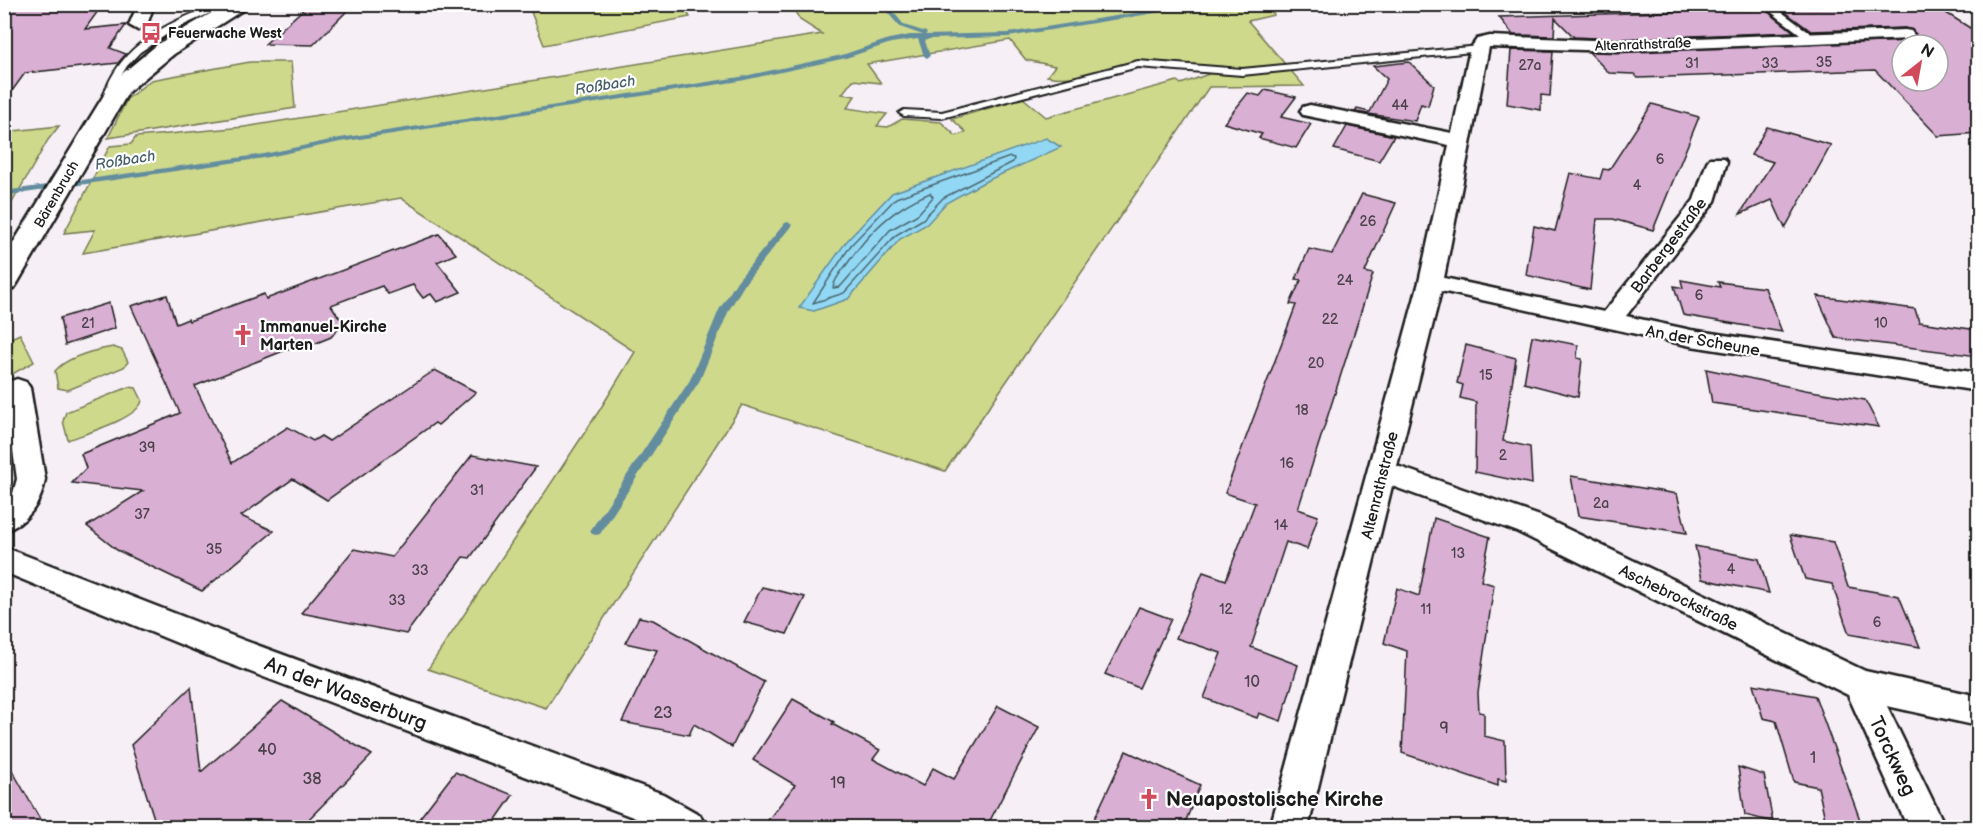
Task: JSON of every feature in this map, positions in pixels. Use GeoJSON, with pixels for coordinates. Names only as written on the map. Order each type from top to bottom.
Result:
{"type":"FeatureCollection","features":[{"type":"Feature","properties":{"kind":"main road","name":"Bärenbruch"},"geometry":{"type":"LineString","coordinates":[[4,282],[120,87],[154,58],[185,36],[242,4]]}},
{"type":"Feature","properties":{"kind":"street"},"geometry":{"type":"LineString","coordinates":[[138,25],[146,4]]}},
{"type":"Feature","properties":{"kind":"street","name":"Altenrathstraße"},"geometry":{"type":"LineString","coordinates":[[1289,828],[1431,282],[1479,49],[1483,43],[1490,41],[1617,46],[1890,35]]}},
{"type":"Feature","properties":{"kind":"street"},"geometry":{"type":"LineString","coordinates":[[1310,111],[1461,141]]}},
{"type":"Feature","properties":{"kind":"street","name":"Barbergestraße"},"geometry":{"type":"LineString","coordinates":[[1609,322],[1704,201],[1717,162]]}},
{"type":"Feature","properties":{"kind":"street","name":"An der Scheune"},"geometry":{"type":"LineString","coordinates":[[1431,282],[1609,322],[1796,356],[1978,382]]}},
{"type":"Feature","properties":{"kind":"street"},"geometry":{"type":"LineString","coordinates":[[4,520],[17,510],[29,493],[31,479],[17,388]]}},
{"type":"Feature","properties":{"kind":"street","name":"Aschebrockstraße"},"geometry":{"type":"LineString","coordinates":[[1381,471],[1528,524],[1860,686],[1978,711]]}},
{"type":"Feature","properties":{"kind":"street","name":"An der Wasserburg"},"geometry":{"type":"LineString","coordinates":[[4,560],[231,650],[650,806],[687,828]]}},
{"type":"Feature","properties":{"kind":"street","name":"Torckweg"},"geometry":{"type":"LineString","coordinates":[[1860,686],[1927,828]]}},
{"type":"Feature","properties":{"kind":"lane","name":"Bärenbruch"},"geometry":{"type":"LineString","coordinates":[[107,106],[109,90],[121,64],[176,26],[226,4]]}},
{"type":"Feature","properties":{"kind":"lane"},"geometry":{"type":"LineString","coordinates":[[1766,5],[1811,38]]}},
{"type":"Feature","properties":{"kind":"lane"},"geometry":{"type":"LineString","coordinates":[[904,113],[942,115],[1138,64],[1242,72],[1479,49]]}},
{"type":"Feature","properties":{"kind":"green space"},"geometry":{"type":"Polygon","coordinates":[[[682,4],[690,17],[544,45],[531,12],[572,5],[682,4]]]}},
{"type":"Feature","properties":{"kind":"green space"},"geometry":{"type":"Polygon","coordinates":[[[791,5],[1307,5],[1272,10],[1274,15],[1248,21],[1304,86],[1209,87],[945,471],[742,405],[546,708],[428,669],[599,411],[635,352],[401,198],[83,253],[95,230],[64,233],[110,146],[131,144],[136,137],[244,127],[822,34],[800,20],[791,5]],[[1010,40],[867,64],[881,83],[853,80],[842,94],[855,96],[847,108],[887,114],[877,126],[888,127],[902,119],[941,122],[956,136],[966,132],[952,119],[1023,98],[1046,117],[1177,81],[1181,84],[1220,70],[1147,61],[1058,78],[1047,76],[1055,66],[1026,60],[1010,40]]]}},
{"type":"Feature","properties":{"kind":"green space"},"geometry":{"type":"Polygon","coordinates":[[[250,62],[291,62],[295,108],[108,138],[127,99],[151,80],[250,62]]]}},
{"type":"Feature","properties":{"kind":"green space"},"geometry":{"type":"Polygon","coordinates":[[[59,126],[48,140],[5,215],[5,132],[59,126]]]}},
{"type":"Feature","properties":{"kind":"green space"},"geometry":{"type":"Polygon","coordinates":[[[20,334],[34,362],[14,373],[5,391],[4,341],[20,334]]]}},
{"type":"Feature","properties":{"kind":"green space"},"geometry":{"type":"Polygon","coordinates":[[[113,347],[122,350],[128,362],[124,367],[68,390],[58,388],[55,371],[60,366],[82,355],[113,347]]]}},
{"type":"Feature","properties":{"kind":"green space"},"geometry":{"type":"Polygon","coordinates":[[[129,387],[136,388],[142,400],[139,407],[122,419],[68,440],[63,421],[66,412],[129,387]]]}},
{"type":"Feature","properties":{"kind":"water"},"geometry":{"type":"Polygon","coordinates":[[[1046,138],[1061,147],[984,182],[946,203],[927,224],[900,239],[848,299],[814,311],[799,308],[846,242],[892,193],[1046,138]]]}},
{"type":"Feature","properties":{"kind":"building"},"geometry":{"type":"Polygon","coordinates":[[[4,4],[103,4],[85,29],[126,25],[110,48],[126,54],[118,63],[25,73],[4,102],[4,4]]]}},
{"type":"Feature","properties":{"kind":"building"},"geometry":{"type":"Polygon","coordinates":[[[309,4],[354,4],[313,45],[265,44],[309,4]]]}},
{"type":"Feature","properties":{"kind":"building"},"geometry":{"type":"Polygon","coordinates":[[[1932,4],[1978,33],[1978,133],[1938,136],[1897,93],[1950,93],[1950,33],[1914,33],[1905,28],[1811,31],[1781,9],[1932,4]]]}},
{"type":"Feature","properties":{"kind":"building"},"geometry":{"type":"Polygon","coordinates":[[[1764,9],[1794,32],[1617,39],[1574,37],[1555,18],[1554,36],[1513,35],[1499,17],[1764,9]]]}},
{"type":"Feature","properties":{"kind":"building"},"geometry":{"type":"Polygon","coordinates":[[[1890,42],[1890,86],[1875,70],[1638,78],[1634,74],[1609,73],[1589,52],[1890,42]]]}},
{"type":"Feature","properties":{"kind":"building"},"geometry":{"type":"Polygon","coordinates":[[[1511,50],[1553,51],[1550,96],[1541,95],[1541,110],[1507,104],[1511,50]]]}},
{"type":"Feature","properties":{"kind":"building"},"geometry":{"type":"Polygon","coordinates":[[[1409,62],[1434,85],[1428,106],[1421,104],[1415,121],[1355,112],[1357,109],[1370,112],[1387,79],[1373,66],[1409,62]]]}},
{"type":"Feature","properties":{"kind":"building"},"geometry":{"type":"Polygon","coordinates":[[[1265,90],[1296,97],[1281,117],[1311,124],[1296,148],[1259,138],[1262,134],[1224,123],[1248,93],[1260,96],[1265,90]]]}},
{"type":"Feature","properties":{"kind":"building"},"geometry":{"type":"Polygon","coordinates":[[[1652,104],[1699,117],[1653,230],[1613,219],[1597,219],[1590,290],[1526,275],[1534,226],[1555,231],[1570,173],[1600,179],[1603,169],[1609,170],[1652,104]]]}},
{"type":"Feature","properties":{"kind":"building"},"geometry":{"type":"Polygon","coordinates":[[[1347,126],[1394,136],[1379,161],[1334,149],[1347,126]]]}},
{"type":"Feature","properties":{"kind":"building"},"geometry":{"type":"Polygon","coordinates":[[[1767,127],[1831,145],[1785,228],[1772,200],[1740,214],[1773,162],[1751,155],[1767,127]]]}},
{"type":"Feature","properties":{"kind":"building"},"geometry":{"type":"Polygon","coordinates":[[[1362,194],[1396,203],[1365,272],[1373,274],[1298,509],[1318,516],[1307,549],[1286,542],[1251,647],[1298,665],[1281,721],[1259,713],[1257,718],[1204,698],[1221,653],[1176,638],[1203,572],[1226,580],[1255,503],[1225,493],[1296,305],[1290,304],[1301,280],[1296,279],[1309,249],[1332,254],[1362,194]]]}},
{"type":"Feature","properties":{"kind":"building"},"geometry":{"type":"Polygon","coordinates":[[[439,234],[456,254],[437,262],[461,292],[437,302],[431,294],[423,298],[413,285],[388,294],[382,286],[331,305],[343,323],[331,337],[309,346],[306,342],[195,386],[232,463],[288,427],[313,441],[321,436],[329,441],[435,370],[476,392],[438,425],[435,423],[327,500],[293,479],[241,516],[274,531],[202,591],[117,550],[87,526],[143,491],[72,483],[86,468],[81,454],[180,413],[131,306],[167,295],[176,324],[188,319],[189,321],[264,294],[266,299],[439,234]]]}},
{"type":"Feature","properties":{"kind":"building"},"geometry":{"type":"Polygon","coordinates":[[[1681,280],[1720,287],[1718,282],[1765,288],[1782,332],[1683,315],[1674,286],[1683,288],[1681,280]]]}},
{"type":"Feature","properties":{"kind":"building"},"geometry":{"type":"Polygon","coordinates":[[[1817,296],[1915,309],[1919,322],[1978,330],[1978,356],[1836,338],[1817,296]]]}},
{"type":"Feature","properties":{"kind":"building"},"geometry":{"type":"Polygon","coordinates":[[[109,303],[115,328],[65,345],[60,318],[109,303]]]}},
{"type":"Feature","properties":{"kind":"building"},"geometry":{"type":"Polygon","coordinates":[[[1532,336],[1578,345],[1577,358],[1582,359],[1578,397],[1524,383],[1532,336]]]}},
{"type":"Feature","properties":{"kind":"building"},"geometry":{"type":"Polygon","coordinates":[[[1466,345],[1516,358],[1503,441],[1530,447],[1532,484],[1475,472],[1476,402],[1460,398],[1463,385],[1457,383],[1466,345]]]}},
{"type":"Feature","properties":{"kind":"building"},"geometry":{"type":"Polygon","coordinates":[[[1706,369],[1865,400],[1879,427],[1712,403],[1706,369]]]}},
{"type":"Feature","properties":{"kind":"building"},"geometry":{"type":"Polygon","coordinates":[[[472,455],[536,467],[470,558],[463,557],[406,634],[301,613],[354,549],[392,557],[472,455]]]}},
{"type":"Feature","properties":{"kind":"building"},"geometry":{"type":"Polygon","coordinates":[[[1571,476],[1677,494],[1687,533],[1578,516],[1571,476]]]}},
{"type":"Feature","properties":{"kind":"building"},"geometry":{"type":"Polygon","coordinates":[[[1434,518],[1490,537],[1481,581],[1494,585],[1478,693],[1479,712],[1484,713],[1484,736],[1505,741],[1506,781],[1498,779],[1498,786],[1402,753],[1407,651],[1384,643],[1397,588],[1419,596],[1434,518]]]}},
{"type":"Feature","properties":{"kind":"building"},"geometry":{"type":"Polygon","coordinates":[[[1790,535],[1833,542],[1848,587],[1899,596],[1920,647],[1849,634],[1832,584],[1805,579],[1790,535]]]}},
{"type":"Feature","properties":{"kind":"building"},"geometry":{"type":"Polygon","coordinates":[[[1695,546],[1759,559],[1769,593],[1702,579],[1695,546]]]}},
{"type":"Feature","properties":{"kind":"building"},"geometry":{"type":"Polygon","coordinates":[[[762,587],[805,597],[787,634],[744,622],[762,587]]]}},
{"type":"Feature","properties":{"kind":"building"},"geometry":{"type":"Polygon","coordinates":[[[1139,607],[1171,619],[1139,688],[1105,674],[1139,607]]]}},
{"type":"Feature","properties":{"kind":"building"},"geometry":{"type":"Polygon","coordinates":[[[639,617],[653,620],[764,682],[732,747],[694,724],[689,735],[622,722],[657,650],[625,643],[639,617]]]}},
{"type":"Feature","properties":{"kind":"building"},"geometry":{"type":"Polygon","coordinates":[[[1753,684],[1815,696],[1863,828],[1827,828],[1818,787],[1794,782],[1776,721],[1763,718],[1753,684]]]}},
{"type":"Feature","properties":{"kind":"building"},"geometry":{"type":"Polygon","coordinates":[[[191,687],[201,772],[282,701],[372,755],[300,828],[157,828],[131,745],[191,687]]]}},
{"type":"Feature","properties":{"kind":"building"},"geometry":{"type":"Polygon","coordinates":[[[793,699],[834,722],[832,724],[880,750],[873,759],[923,786],[933,768],[954,779],[998,706],[1039,727],[986,828],[762,828],[795,785],[753,760],[793,699]]]}},
{"type":"Feature","properties":{"kind":"building","name":"Neuapostolische Kirche"},"geometry":{"type":"Polygon","coordinates":[[[1126,751],[1200,785],[1183,828],[1090,828],[1126,751]]]}},
{"type":"Feature","properties":{"kind":"building"},"geometry":{"type":"Polygon","coordinates":[[[4,756],[45,828],[4,828],[4,756]]]}},
{"type":"Feature","properties":{"kind":"building"},"geometry":{"type":"Polygon","coordinates":[[[1738,767],[1764,775],[1773,822],[1745,815],[1738,767]]]}},
{"type":"Feature","properties":{"kind":"building"},"geometry":{"type":"Polygon","coordinates":[[[455,772],[513,795],[490,828],[412,828],[455,772]]]}},
{"type":"Feature","properties":{"kind":"waterway"},"geometry":{"type":"LineString","coordinates":[[883,4],[902,26],[924,33]]}},
{"type":"Feature","properties":{"kind":"waterway","name":"Roßbach"},"geometry":{"type":"LineString","coordinates":[[928,37],[1008,35],[1208,4]]}},
{"type":"Feature","properties":{"kind":"waterway","name":"Roßbach"},"geometry":{"type":"LineString","coordinates":[[4,194],[264,156],[340,140],[740,79],[844,57],[889,41],[928,37]]}},
{"type":"Feature","properties":{"kind":"waterway"},"geometry":{"type":"LineString","coordinates":[[927,56],[921,40],[928,37]]}},
{"type":"Feature","properties":{"kind":"waterway"},"geometry":{"type":"LineString","coordinates":[[596,531],[695,380],[724,310],[742,281],[788,225]]}},
{"type":"Feature","properties":{"kind":"place","name":"Feuerwache West"},"geometry":{"type":"Point","coordinates":[151,33]}},
{"type":"Feature","properties":{"kind":"place","name":"Immanuel-Kirche Marten"},"geometry":{"type":"Point","coordinates":[243,335]}},
{"type":"Feature","properties":{"kind":"place","name":"Neuapostolische Kirche"},"geometry":{"type":"Point","coordinates":[1149,799]}}]}
